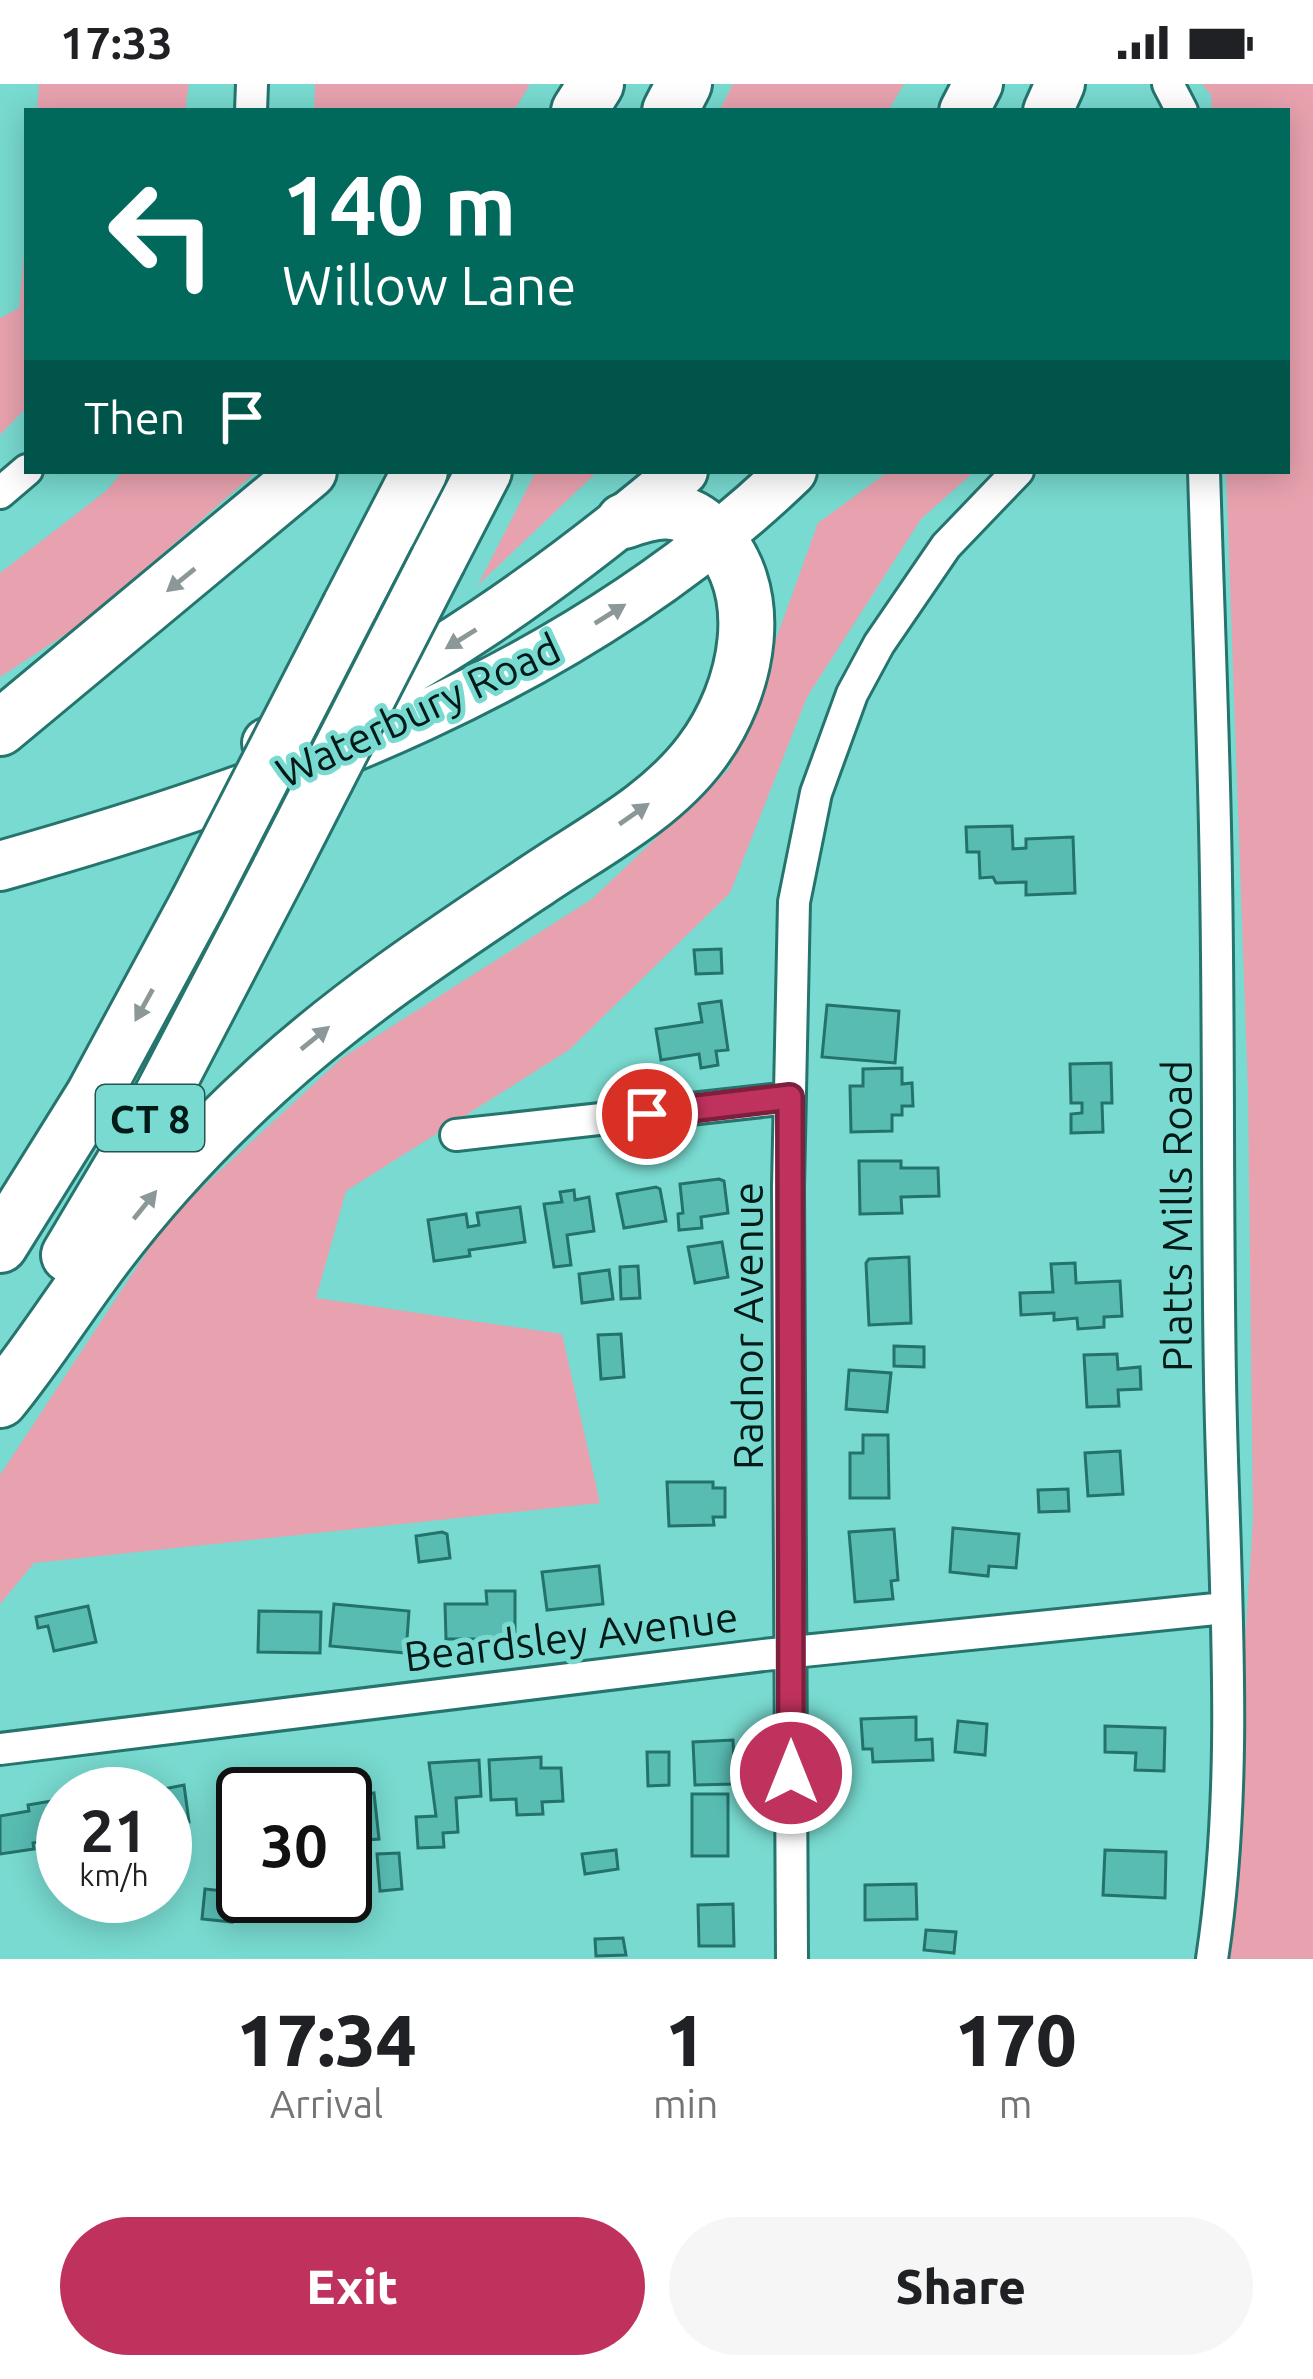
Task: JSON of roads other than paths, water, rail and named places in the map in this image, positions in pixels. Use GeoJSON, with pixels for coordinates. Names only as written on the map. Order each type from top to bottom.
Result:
{"type":"FeatureCollection","features":[{"type":"Feature","properties":{"kind":"highway"},"geometry":{"type":"LineString","coordinates":[[3,727],[305,474]]}},
{"type":"Feature","properties":{"kind":"highway","name":"CT 8"},"geometry":{"type":"LineString","coordinates":[[0,1245],[93,1096],[418,474]]}},
{"type":"Feature","properties":{"kind":"highway","name":"CT 8"},"geometry":{"type":"LineString","coordinates":[[0,1356],[88,1225],[147,1124],[482,474]]}},
{"type":"Feature","properties":{"kind":"highway"},"geometry":{"type":"LineString","coordinates":[[0,1400],[153,1196],[267,1080],[422,958],[644,808],[700,754],[722,721],[737,685],[745,647],[742,586],[734,561],[697,520],[673,509],[624,521]]}},
{"type":"Feature","properties":{"kind":"main road","name":"Waterbury Road"},"geometry":{"type":"LineString","coordinates":[[0,866],[128,803],[301,728],[451,646],[541,586],[679,474]]}},
{"type":"Feature","properties":{"kind":"main road","name":"Waterbury Road"},"geometry":{"type":"LineString","coordinates":[[0,866],[193,809],[424,713],[575,636],[717,538],[789,474]]}},
{"type":"Feature","properties":{"kind":"street"},"geometry":{"type":"LineString","coordinates":[[0,493],[24,473]]}},
{"type":"Feature","properties":{"kind":"street","name":"Radnor Avenue"},"geometry":{"type":"LineString","coordinates":[[792,1959],[790,1097],[794,902],[803,845],[832,742],[852,694],[946,546],[1015,474]]}},
{"type":"Feature","properties":{"kind":"street","name":"Platts Mills Road"},"geometry":{"type":"LineString","coordinates":[[1204,474],[1216,877],[1225,1608],[1225,1844],[1212,1959]]}},
{"type":"Feature","properties":{"kind":"street"},"geometry":{"type":"LineString","coordinates":[[456,1135],[790,1097]]}},
{"type":"Feature","properties":{"kind":"street","name":"Beardsley Avenue"},"geometry":{"type":"LineString","coordinates":[[0,1749],[790,1652],[1225,1608]]}}]}
